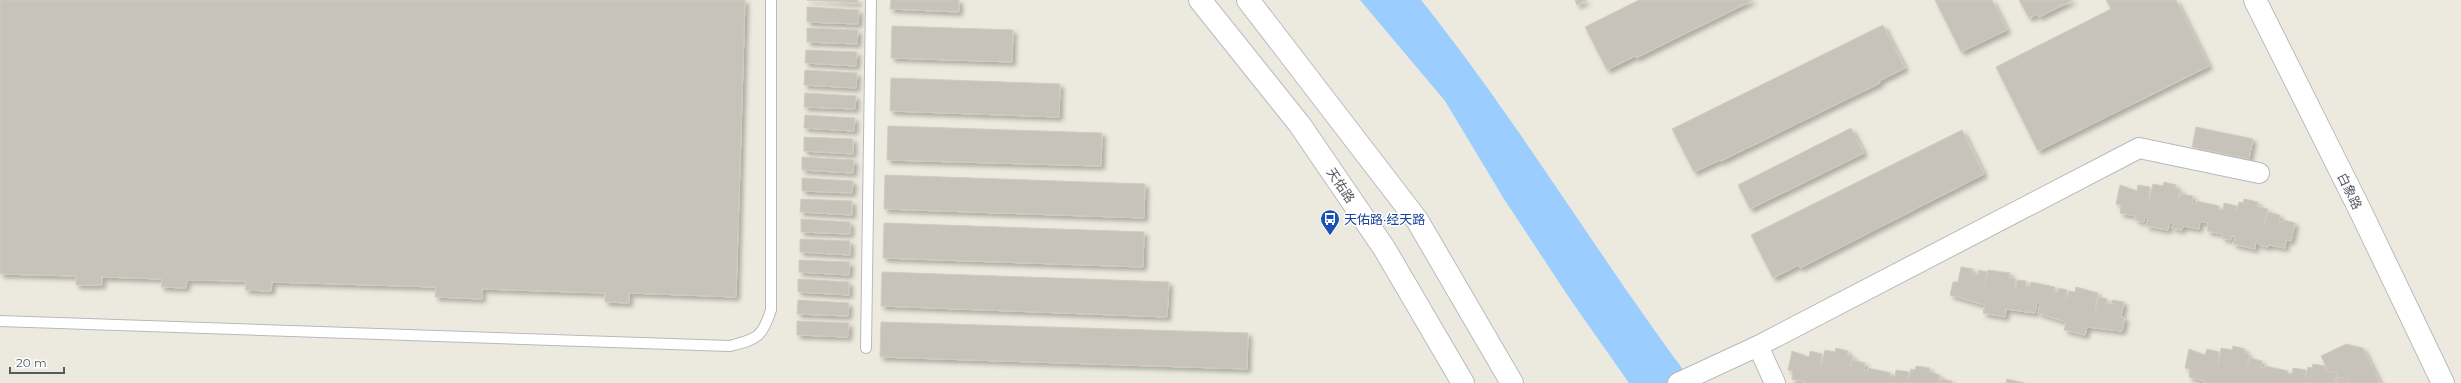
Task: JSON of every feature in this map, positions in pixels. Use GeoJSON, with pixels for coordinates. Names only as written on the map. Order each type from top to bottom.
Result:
{"type":"FeatureCollection","features":[{"type":"Feature","properties":{"kind":"main road","name":"天佑路"},"geometry":{"type":"LineString","coordinates":[[1200,0],[1309,138],[1384,248],[1463,383]]}},
{"type":"Feature","properties":{"kind":"main road"},"geometry":{"type":"LineString","coordinates":[[1248,0],[1417,220],[1512,383]]}},
{"type":"Feature","properties":{"kind":"main road","name":"白象路"},"geometry":{"type":"LineString","coordinates":[[2255,0],[2360,210],[2442,383]]}},
{"type":"Feature","properties":{"kind":"street"},"geometry":{"type":"LineString","coordinates":[[1678,383],[1758,346],[2139,148],[2259,173]]}},
{"type":"Feature","properties":{"kind":"street"},"geometry":{"type":"LineString","coordinates":[[1758,346],[1775,383]]}},
{"type":"Feature","properties":{"kind":"lane"},"geometry":{"type":"LineString","coordinates":[[0,321],[722,346],[754,340],[765,330],[771,310],[771,0]]}},
{"type":"Feature","properties":{"kind":"lane"},"geometry":{"type":"LineString","coordinates":[[866,348],[871,0]]}},
{"type":"Feature","properties":{"kind":"water"},"geometry":{"type":"Polygon","coordinates":[[[1360,0],[1421,0],[1492,94],[1658,336],[1693,383],[1629,383],[1570,299],[1504,199],[1445,101],[1360,0]]]}},
{"type":"Feature","properties":{"kind":"building"},"geometry":{"type":"Polygon","coordinates":[[[0,0],[745,0],[736,297],[629,293],[629,303],[605,302],[605,293],[482,289],[482,299],[435,297],[436,287],[272,282],[271,291],[245,290],[246,281],[187,280],[186,288],[161,287],[162,279],[102,277],[102,285],[76,285],[76,276],[0,274],[0,0]]]}},
{"type":"Feature","properties":{"kind":"building"},"geometry":{"type":"Polygon","coordinates":[[[807,0],[858,0],[858,3],[807,0]]]}},
{"type":"Feature","properties":{"kind":"building"},"geometry":{"type":"Polygon","coordinates":[[[891,0],[959,0],[959,12],[890,9],[891,0]]]}},
{"type":"Feature","properties":{"kind":"building"},"geometry":{"type":"Polygon","coordinates":[[[1575,0],[1587,0],[1577,5],[1575,0]]]}},
{"type":"Feature","properties":{"kind":"building"},"geometry":{"type":"Polygon","coordinates":[[[1639,0],[1753,0],[1636,58],[1635,56],[1607,70],[1585,27],[1639,0]]]}},
{"type":"Feature","properties":{"kind":"building"},"geometry":{"type":"Polygon","coordinates":[[[1935,0],[1992,0],[2007,30],[1961,52],[1935,0]]]}},
{"type":"Feature","properties":{"kind":"building"},"geometry":{"type":"Polygon","coordinates":[[[2019,0],[2073,0],[2039,17],[2038,14],[2029,18],[2019,0]]]}},
{"type":"Feature","properties":{"kind":"building"},"geometry":{"type":"Polygon","coordinates":[[[2106,0],[2176,0],[2209,66],[2038,151],[1996,67],[2111,9],[2106,0]]]}},
{"type":"Feature","properties":{"kind":"building"},"geometry":{"type":"Polygon","coordinates":[[[807,7],[859,10],[858,24],[807,22],[807,7]]]}},
{"type":"Feature","properties":{"kind":"building"},"geometry":{"type":"Polygon","coordinates":[[[1883,25],[1905,68],[1879,81],[1880,83],[1721,161],[1720,160],[1694,172],[1672,129],[1883,25]]]}},
{"type":"Feature","properties":{"kind":"building"},"geometry":{"type":"Polygon","coordinates":[[[892,26],[1013,30],[1012,62],[891,58],[892,26]]]}},
{"type":"Feature","properties":{"kind":"building"},"geometry":{"type":"Polygon","coordinates":[[[807,28],[858,30],[857,44],[807,42],[807,28]]]}},
{"type":"Feature","properties":{"kind":"building"},"geometry":{"type":"Polygon","coordinates":[[[806,50],[857,52],[856,66],[805,63],[806,50]]]}},
{"type":"Feature","properties":{"kind":"building"},"geometry":{"type":"Polygon","coordinates":[[[805,70],[857,73],[856,88],[804,85],[805,70]]]}},
{"type":"Feature","properties":{"kind":"building"},"geometry":{"type":"Polygon","coordinates":[[[891,78],[1060,84],[1059,117],[890,111],[891,78]]]}},
{"type":"Feature","properties":{"kind":"building"},"geometry":{"type":"Polygon","coordinates":[[[805,93],[856,96],[855,109],[804,107],[805,93]]]}},
{"type":"Feature","properties":{"kind":"building"},"geometry":{"type":"Polygon","coordinates":[[[805,115],[855,118],[854,131],[804,128],[805,115]]]}},
{"type":"Feature","properties":{"kind":"building"},"geometry":{"type":"Polygon","coordinates":[[[888,126],[1102,133],[1101,166],[887,160],[888,126]]]}},
{"type":"Feature","properties":{"kind":"building"},"geometry":{"type":"Polygon","coordinates":[[[2196,127],[2253,139],[2249,159],[2192,147],[2196,127]]]}},
{"type":"Feature","properties":{"kind":"building"},"geometry":{"type":"Polygon","coordinates":[[[1851,128],[1864,153],[1750,209],[1738,185],[1851,128]]]}},
{"type":"Feature","properties":{"kind":"building"},"geometry":{"type":"Polygon","coordinates":[[[1962,130],[1984,174],[1800,268],[1799,265],[1773,278],[1751,235],[1962,130]]]}},
{"type":"Feature","properties":{"kind":"building"},"geometry":{"type":"Polygon","coordinates":[[[804,137],[853,139],[853,154],[804,151],[804,137]]]}},
{"type":"Feature","properties":{"kind":"building"},"geometry":{"type":"Polygon","coordinates":[[[802,157],[854,160],[853,173],[802,170],[802,157]]]}},
{"type":"Feature","properties":{"kind":"building"},"geometry":{"type":"Polygon","coordinates":[[[885,175],[1145,184],[1144,218],[884,209],[885,175]]]}},
{"type":"Feature","properties":{"kind":"building"},"geometry":{"type":"Polygon","coordinates":[[[802,178],[853,181],[852,193],[802,191],[802,178]]]}},
{"type":"Feature","properties":{"kind":"building"},"geometry":{"type":"Polygon","coordinates":[[[2164,182],[2176,185],[2175,188],[2181,190],[2178,200],[2181,194],[2193,196],[2192,203],[2196,204],[2196,201],[2219,206],[2219,209],[2223,210],[2224,203],[2237,206],[2236,213],[2239,202],[2243,203],[2244,199],[2258,202],[2257,206],[2268,209],[2264,224],[2268,212],[2280,215],[2279,221],[2283,222],[2284,220],[2295,223],[2291,241],[2286,240],[2285,248],[2269,245],[2268,247],[2259,245],[2259,243],[2256,242],[2255,249],[2233,244],[2235,236],[2232,236],[2231,240],[2222,238],[2223,234],[2207,231],[2208,223],[2200,221],[2199,229],[2183,226],[2182,230],[2172,228],[2173,223],[2170,222],[2168,230],[2146,226],[2148,218],[2145,217],[2144,222],[2135,220],[2136,216],[2120,213],[2121,205],[2116,204],[2120,185],[2137,191],[2138,185],[2150,187],[2149,200],[2153,184],[2163,186],[2164,182]]]}},
{"type":"Feature","properties":{"kind":"building"},"geometry":{"type":"Polygon","coordinates":[[[801,199],[852,201],[852,215],[800,212],[801,199]]]}},
{"type":"Feature","properties":{"kind":"building"},"geometry":{"type":"Polygon","coordinates":[[[801,219],[850,222],[850,234],[801,232],[801,219]]]}},
{"type":"Feature","properties":{"kind":"building"},"geometry":{"type":"Polygon","coordinates":[[[884,223],[1144,232],[1143,267],[883,258],[884,223]]]}},
{"type":"Feature","properties":{"kind":"building"},"geometry":{"type":"Polygon","coordinates":[[[800,239],[850,241],[850,255],[800,252],[800,239]]]}},
{"type":"Feature","properties":{"kind":"building"},"geometry":{"type":"Polygon","coordinates":[[[799,260],[850,262],[849,275],[799,272],[799,260]]]}},
{"type":"Feature","properties":{"kind":"building"},"geometry":{"type":"Polygon","coordinates":[[[1961,267],[1973,269],[1972,274],[1978,275],[1979,270],[1987,272],[1984,287],[1988,270],[2010,273],[2009,278],[2016,279],[2014,288],[2016,288],[2017,280],[2026,281],[2026,286],[2030,286],[2031,282],[2055,287],[2054,292],[2058,292],[2059,288],[2067,290],[2065,299],[2067,300],[2069,291],[2075,292],[2076,287],[2098,293],[2095,310],[2099,297],[2107,299],[2106,303],[2112,304],[2112,300],[2124,302],[2121,317],[2125,318],[2122,331],[2087,327],[2085,335],[2064,330],[2066,322],[2038,313],[2040,303],[2037,302],[2035,313],[2006,309],[2005,317],[1983,313],[1985,305],[1950,295],[1953,282],[1958,282],[1961,267]]]}},
{"type":"Feature","properties":{"kind":"building"},"geometry":{"type":"Polygon","coordinates":[[[882,272],[1169,282],[1167,317],[881,306],[882,272]]]}},
{"type":"Feature","properties":{"kind":"building"},"geometry":{"type":"Polygon","coordinates":[[[798,279],[849,282],[849,295],[798,292],[798,279]]]}},
{"type":"Feature","properties":{"kind":"building"},"geometry":{"type":"Polygon","coordinates":[[[798,300],[849,303],[848,316],[797,314],[798,300]]]}},
{"type":"Feature","properties":{"kind":"building"},"geometry":{"type":"Polygon","coordinates":[[[797,321],[849,323],[848,337],[797,335],[797,321]]]}},
{"type":"Feature","properties":{"kind":"building"},"geometry":{"type":"Polygon","coordinates":[[[881,322],[1248,333],[1247,369],[880,357],[881,322]]]}},
{"type":"Feature","properties":{"kind":"building"},"geometry":{"type":"Polygon","coordinates":[[[2346,344],[2363,348],[2380,383],[2348,383],[2349,380],[2337,377],[2334,383],[2337,373],[2326,371],[2326,366],[2321,356],[2346,344]]]}},
{"type":"Feature","properties":{"kind":"building"},"geometry":{"type":"Polygon","coordinates":[[[2233,346],[2245,349],[2244,353],[2249,354],[2247,365],[2250,358],[2262,361],[2261,367],[2265,368],[2265,366],[2288,371],[2287,373],[2292,374],[2293,368],[2306,370],[2305,378],[2308,367],[2312,368],[2313,364],[2326,366],[2326,371],[2337,373],[2334,383],[2204,383],[2205,381],[2189,377],[2190,369],[2185,368],[2189,349],[2205,355],[2207,349],[2219,352],[2218,364],[2221,348],[2232,350],[2233,346]]]}},
{"type":"Feature","properties":{"kind":"building"},"geometry":{"type":"Polygon","coordinates":[[[1836,348],[1848,351],[1847,355],[1853,356],[1850,367],[1853,360],[1865,363],[1864,370],[1868,371],[1868,368],[1891,373],[1890,375],[1895,376],[1896,370],[1909,372],[1908,380],[1911,369],[1915,370],[1916,366],[1930,368],[1929,372],[1940,375],[1938,383],[1808,383],[1792,379],[1793,371],[1788,370],[1792,351],[1809,357],[1810,351],[1822,354],[1821,366],[1825,350],[1835,352],[1836,348]]]}},
{"type":"Feature","properties":{"kind":"building"},"geometry":{"type":"Polygon","coordinates":[[[2337,377],[2349,380],[2348,383],[2336,383],[2337,377]]]}},
{"type":"Feature","properties":{"kind":"building"},"geometry":{"type":"Polygon","coordinates":[[[1940,379],[1952,381],[1952,383],[1940,383],[1940,379]]]}},
{"type":"Feature","properties":{"kind":"building"},"geometry":{"type":"Polygon","coordinates":[[[2007,379],[2024,383],[2006,383],[2007,379]]]}},
{"type":"Feature","properties":{"kind":"place","name":"天佑路·经天路"},"geometry":{"type":"Point","coordinates":[1330,236]}}]}
